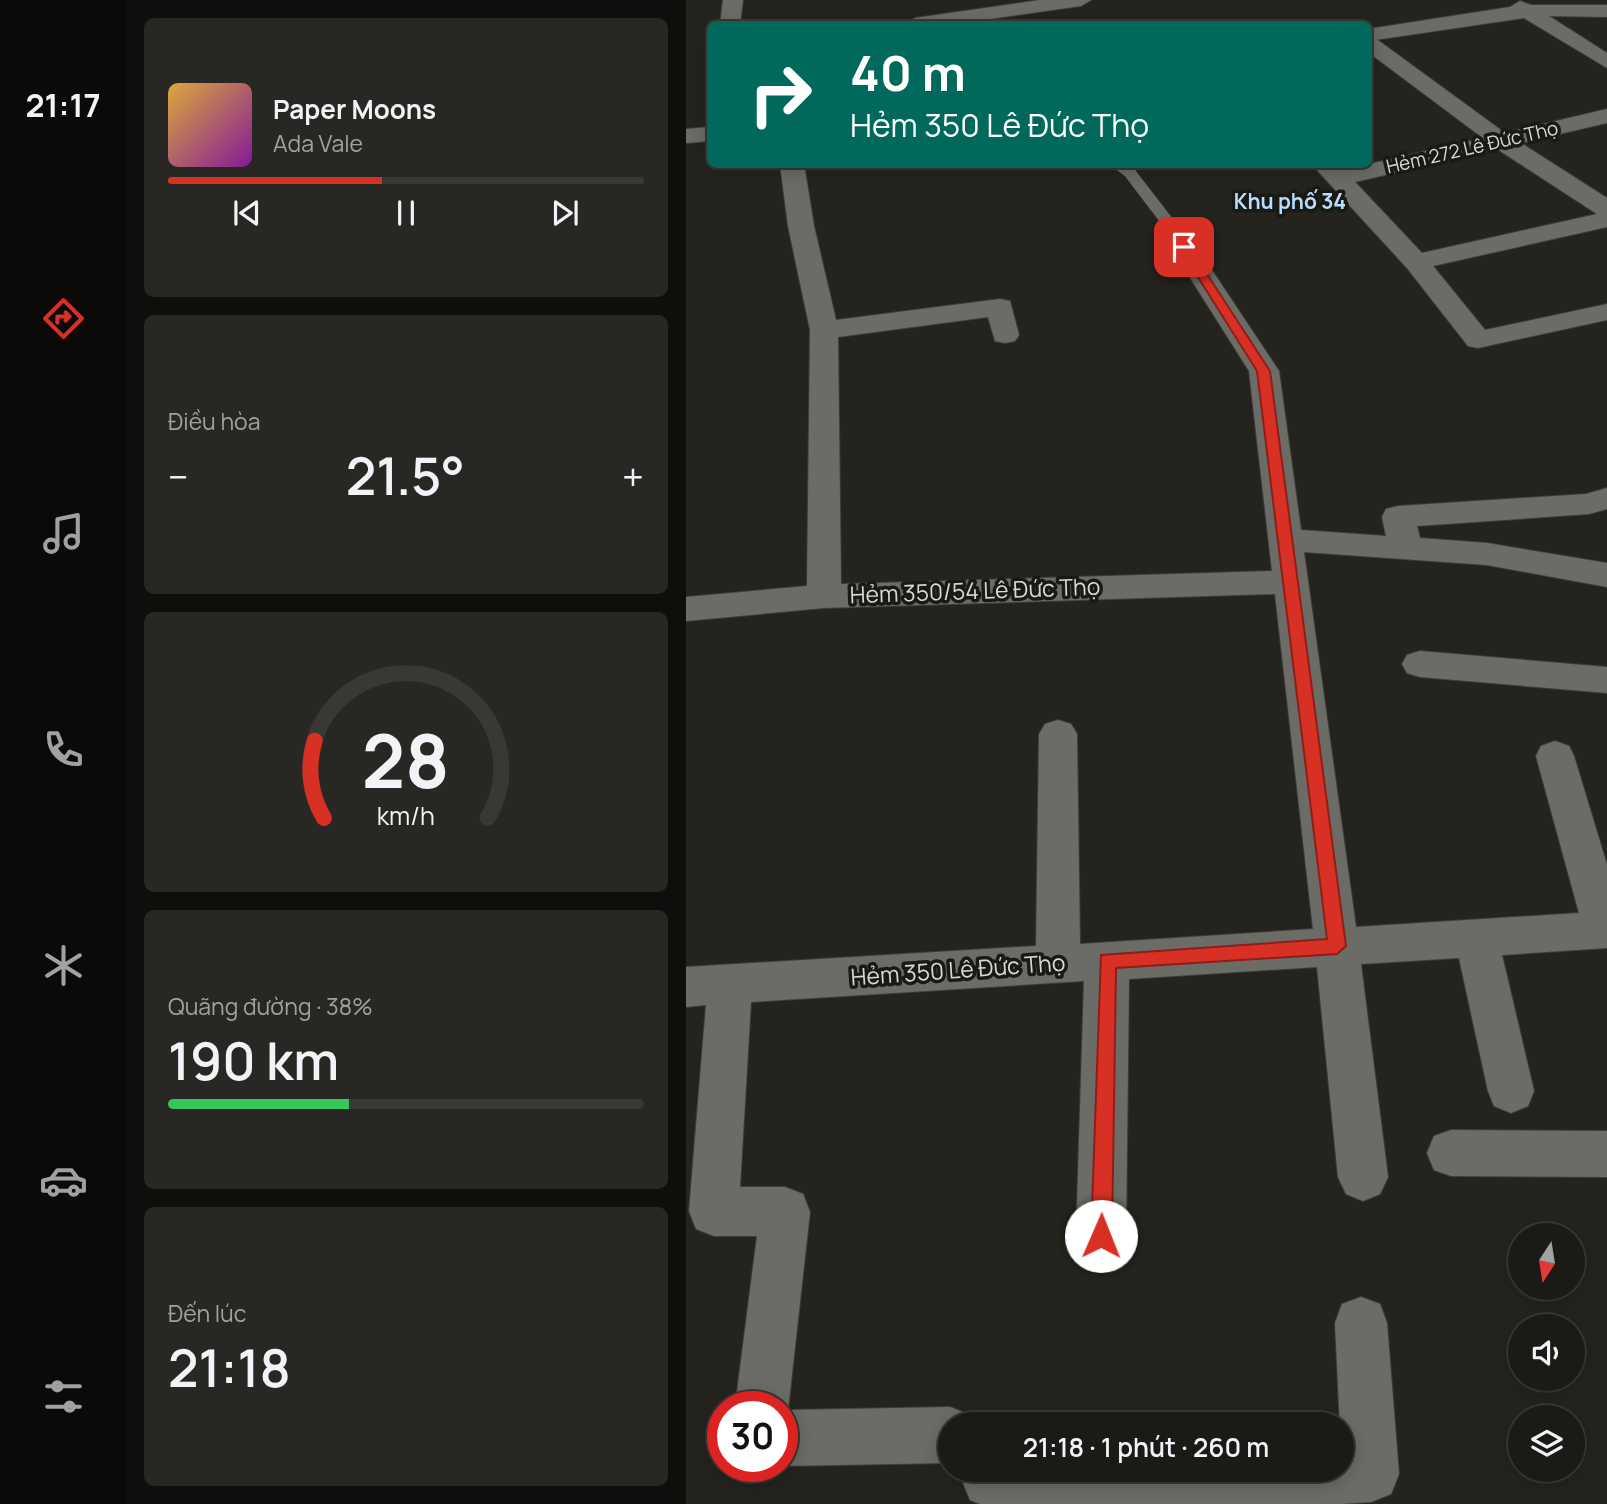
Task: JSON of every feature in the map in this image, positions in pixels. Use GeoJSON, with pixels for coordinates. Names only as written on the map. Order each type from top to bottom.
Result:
{"type":"FeatureCollection","features":[{"type":"Feature","properties":{"kind":"street"},"geometry":{"type":"LineString","coordinates":[[730,21],[733,0]]}},
{"type":"Feature","properties":{"kind":"street"},"geometry":{"type":"LineString","coordinates":[[936,21],[1081,0]]}},
{"type":"Feature","properties":{"kind":"street"},"geometry":{"type":"LineString","coordinates":[[1372,34],[1518,12],[1568,8],[1607,11]]}},
{"type":"Feature","properties":{"kind":"street"},"geometry":{"type":"LineString","coordinates":[[1518,12],[1607,23]]}},
{"type":"Feature","properties":{"kind":"street"},"geometry":{"type":"LineString","coordinates":[[1518,12],[1607,62]]}},
{"type":"Feature","properties":{"kind":"street"},"geometry":{"type":"LineString","coordinates":[[1372,45],[1500,141],[1607,209]]}},
{"type":"Feature","properties":{"kind":"street","name":"Hẻm 272 Lê Đức Thọ"},"geometry":{"type":"LineString","coordinates":[[1372,164],[1500,141],[1607,116]]}},
{"type":"Feature","properties":{"kind":"street"},"geometry":{"type":"LineString","coordinates":[[686,136],[707,134]]}},
{"type":"Feature","properties":{"kind":"street","name":"Hẻm 350/54 Lê Đức Thọ"},"geometry":{"type":"LineString","coordinates":[[793,168],[801,226],[824,330],[824,596],[1289,582]]}},
{"type":"Feature","properties":{"kind":"street","name":"Hẻm 272 Lê Đức Thọ"},"geometry":{"type":"LineString","coordinates":[[1331,172],[1353,168]]}},
{"type":"Feature","properties":{"kind":"street"},"geometry":{"type":"LineString","coordinates":[[1331,172],[1416,262],[1478,340],[1607,312]]}},
{"type":"Feature","properties":{"kind":"street"},"geometry":{"type":"LineString","coordinates":[[1416,262],[1607,219]]}},
{"type":"Feature","properties":{"kind":"street"},"geometry":{"type":"LineString","coordinates":[[1171,227],[1264,371],[1337,946],[1363,1177]]}},
{"type":"Feature","properties":{"kind":"street"},"geometry":{"type":"LineString","coordinates":[[824,330],[1000,307],[1005,335]]}},
{"type":"Feature","properties":{"kind":"street"},"geometry":{"type":"LineString","coordinates":[[1406,548],[1398,517],[1589,504],[1607,498]]}},
{"type":"Feature","properties":{"kind":"street"},"geometry":{"type":"LineString","coordinates":[[1285,540],[1487,554],[1607,575]]}},
{"type":"Feature","properties":{"kind":"street"},"geometry":{"type":"LineString","coordinates":[[686,609],[824,596]]}},
{"type":"Feature","properties":{"kind":"street"},"geometry":{"type":"LineString","coordinates":[[1420,664],[1607,680]]}},
{"type":"Feature","properties":{"kind":"street"},"geometry":{"type":"LineString","coordinates":[[1058,734],[1058,964]]}},
{"type":"Feature","properties":{"kind":"street"},"geometry":{"type":"LineString","coordinates":[[1555,756],[1606,930]]}},
{"type":"Feature","properties":{"kind":"street","name":"Hẻm 350 Lê Đức Thọ"},"geometry":{"type":"LineString","coordinates":[[708,985],[1606,930]]}},
{"type":"Feature","properties":{"kind":"street"},"geometry":{"type":"LineString","coordinates":[[1475,938],[1511,1091]]}},
{"type":"Feature","properties":{"kind":"street"},"geometry":{"type":"LineString","coordinates":[[1101,1236],[1107,960]]}},
{"type":"Feature","properties":{"kind":"street"},"geometry":{"type":"LineString","coordinates":[[708,985],[714,1211],[785,1212],[764,1391]]}},
{"type":"Feature","properties":{"kind":"street"},"geometry":{"type":"LineString","coordinates":[[1451,1153],[1607,1154]]}},
{"type":"Feature","properties":{"kind":"street"},"geometry":{"type":"LineString","coordinates":[[1007,1482],[1123,1496],[1371,1474],[1361,1323]]}},
{"type":"Feature","properties":{"kind":"street"},"geometry":{"type":"LineString","coordinates":[[798,1438],[938,1435]]}},
{"type":"Feature","properties":{"kind":"lane"},"geometry":{"type":"LineString","coordinates":[[1122,168],[1130,173],[1171,227]]}},
{"type":"Feature","properties":{"kind":"district","name":"Khu phố 34"},"geometry":{"type":"Point","coordinates":[1290,202]}},
{"type":"Feature","properties":{"kind":"route"},"geometry":{"type":"LineString","coordinates":[[1101,1236],[1107,960],[1337,946],[1264,371],[1184,247]]}}]}
